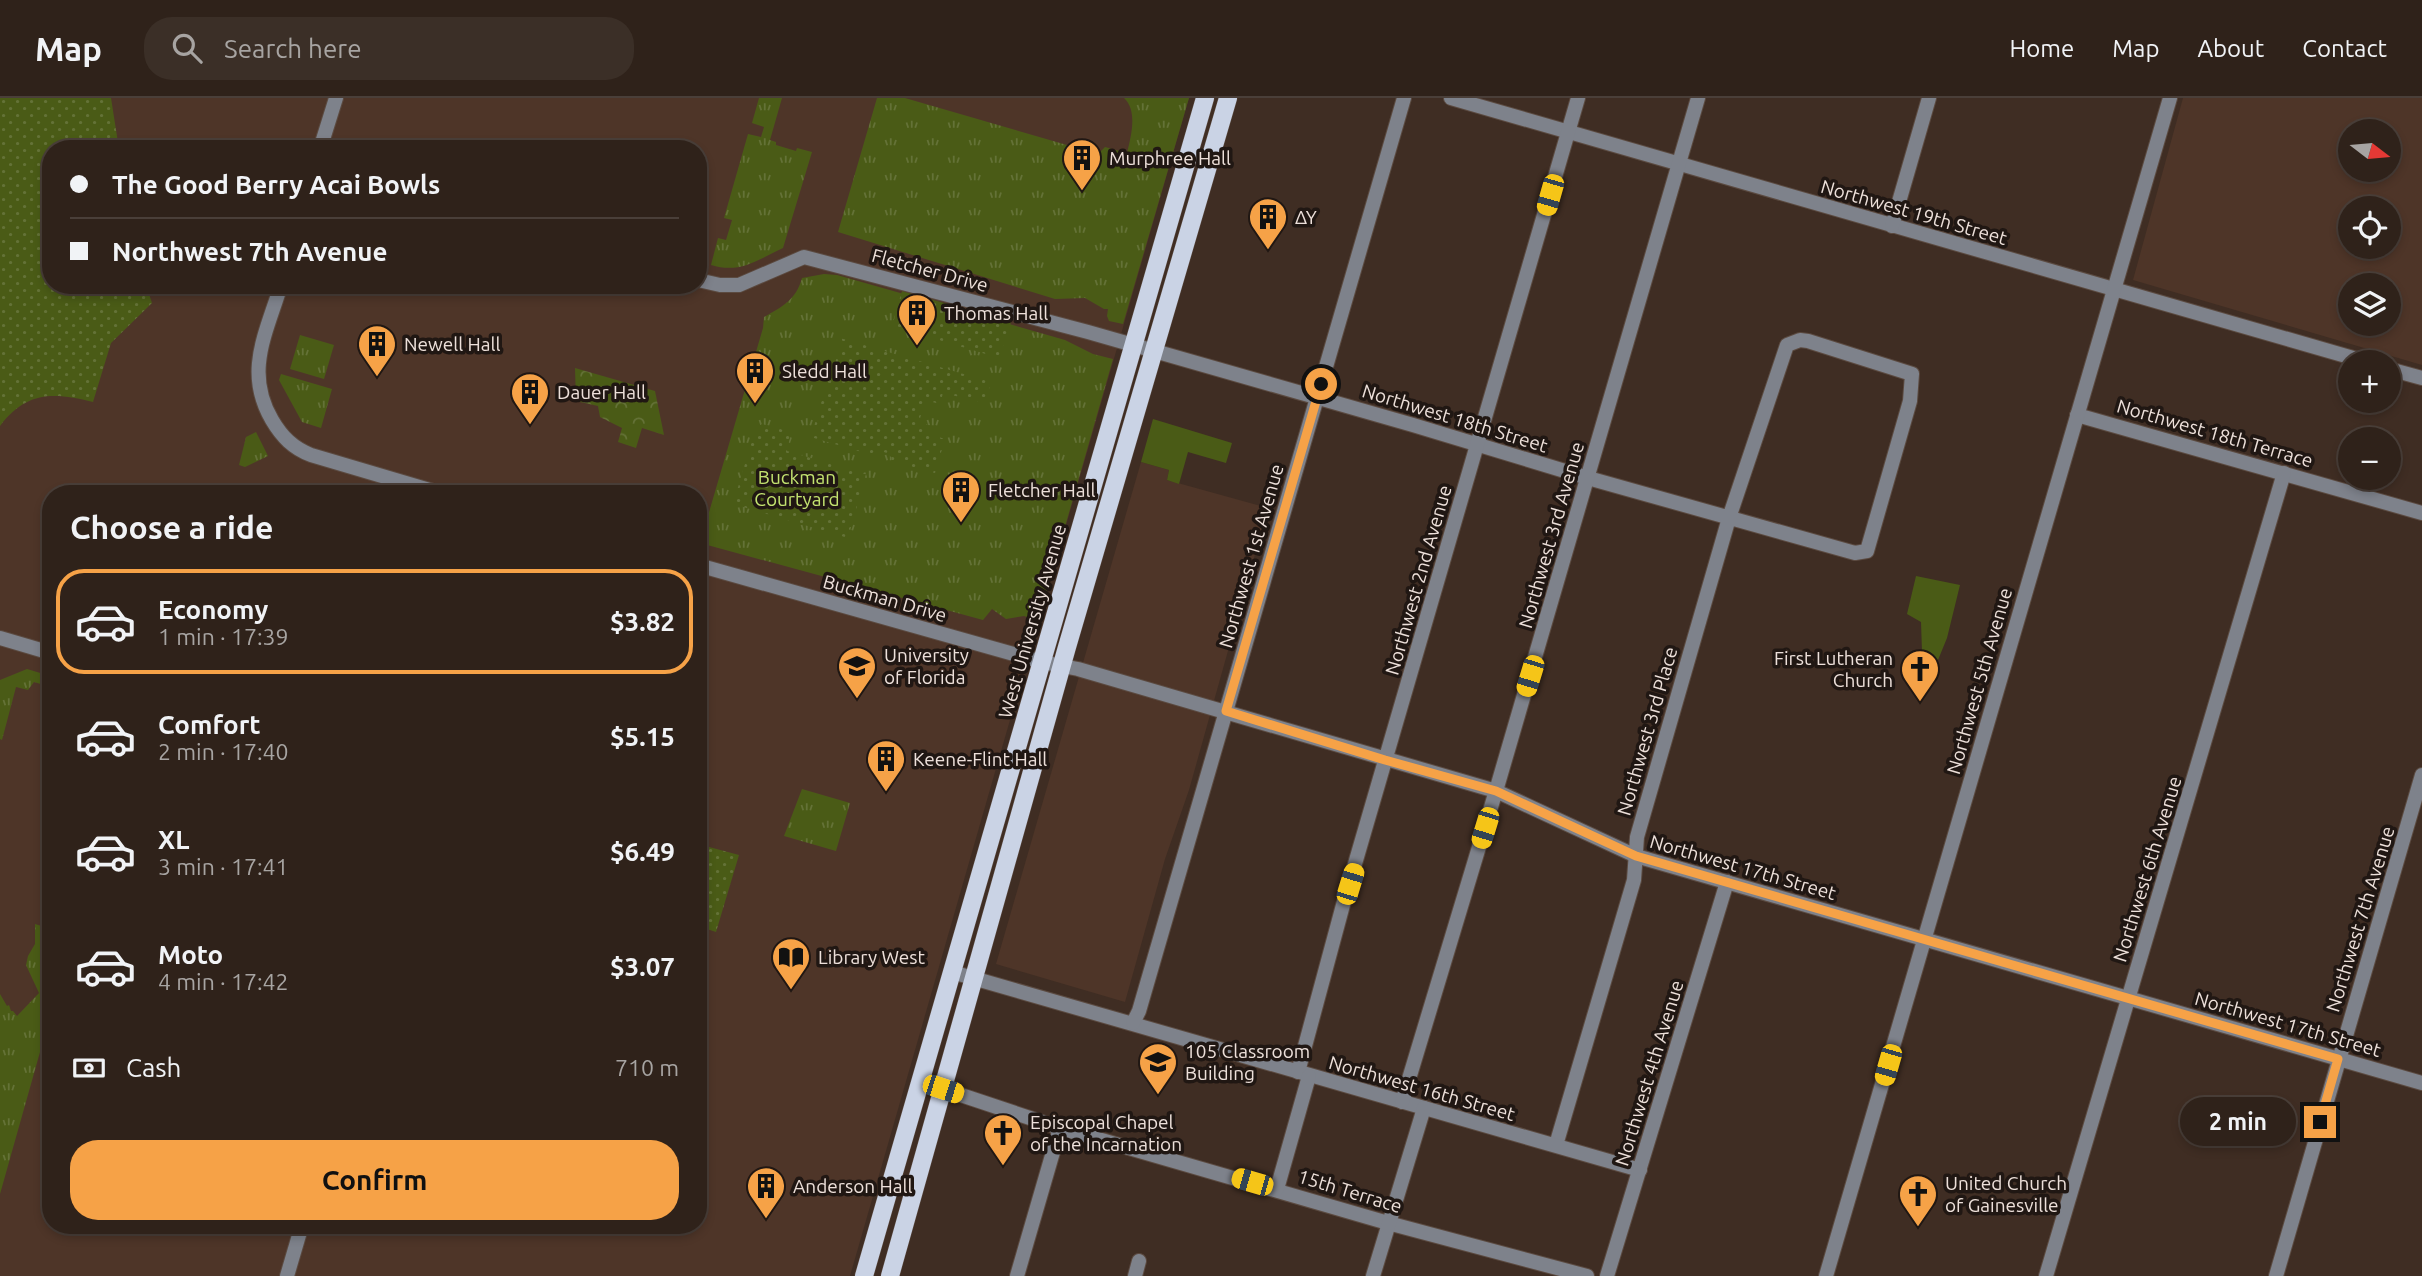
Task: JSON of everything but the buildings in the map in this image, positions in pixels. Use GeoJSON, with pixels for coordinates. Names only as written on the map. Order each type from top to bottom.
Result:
{"type":"FeatureCollection","features":[{"type":"Feature","properties":{"kind":"main road","name":"West University Avenue"},"geometry":{"type":"LineString","coordinates":[[865,1272],[1205,98]]}},
{"type":"Feature","properties":{"kind":"main road"},"geometry":{"type":"LineString","coordinates":[[892,1275],[1062,665],[1227,98]]}},
{"type":"Feature","properties":{"kind":"street"},"geometry":{"type":"LineString","coordinates":[[323,140],[336,98]]}},
{"type":"Feature","properties":{"kind":"street","name":"Northwest 1st Avenue"},"geometry":{"type":"LineString","coordinates":[[1133,1023],[1139,1011],[1404,98]]}},
{"type":"Feature","properties":{"kind":"street","name":"Northwest 19th Street"},"geometry":{"type":"LineString","coordinates":[[1451,98],[2338,354]]}},
{"type":"Feature","properties":{"kind":"street","name":"Northwest 2nd Avenue"},"geometry":{"type":"LineString","coordinates":[[1277,1189],[1303,1074],[1385,760],[1578,98]]}},
{"type":"Feature","properties":{"kind":"street","name":"Northwest 3rd Avenue"},"geometry":{"type":"LineString","coordinates":[[1402,1102],[1496,791],[1698,98]]}},
{"type":"Feature","properties":{"kind":"street"},"geometry":{"type":"LineString","coordinates":[[1892,226],[1928,98]]}},
{"type":"Feature","properties":{"kind":"street","name":"Northwest 5th Avenue"},"geometry":{"type":"LineString","coordinates":[[1826,1276],[2170,98]]}},
{"type":"Feature","properties":{"kind":"street","name":"Fletcher Drive"},"geometry":{"type":"LineString","coordinates":[[707,282],[740,285],[804,257],[1154,352]]}},
{"type":"Feature","properties":{"kind":"street"},"geometry":{"type":"LineString","coordinates":[[278,294],[258,363],[259,392],[273,422],[295,448],[413,485]]}},
{"type":"Feature","properties":{"kind":"street","name":"Northwest 3rd Place"},"geometry":{"type":"LineString","coordinates":[[1556,1145],[1634,880],[1637,837],[1729,518],[1787,345],[1801,340],[1912,374],[1910,401],[1867,551]]}},
{"type":"Feature","properties":{"kind":"street","name":"Northwest 18th Street"},"geometry":{"type":"LineString","coordinates":[[1154,352],[1729,518],[1855,553],[1867,551]]}},
{"type":"Feature","properties":{"kind":"street"},"geometry":{"type":"LineString","coordinates":[[2401,372],[2422,378]]}},
{"type":"Feature","properties":{"kind":"street","name":"Northwest 18th Terrace"},"geometry":{"type":"LineString","coordinates":[[2077,415],[2422,513]]}},
{"type":"Feature","properties":{"kind":"street","name":"Northwest 6th Avenue"},"geometry":{"type":"LineString","coordinates":[[2046,1276],[2284,473]]}},
{"type":"Feature","properties":{"kind":"street","name":"Buckman Drive"},"geometry":{"type":"LineString","coordinates":[[707,568],[1042,662],[1062,665]]}},
{"type":"Feature","properties":{"kind":"street"},"geometry":{"type":"LineString","coordinates":[[0,638],[42,650]]}},
{"type":"Feature","properties":{"kind":"street","name":"Northwest 17th Street"},"geometry":{"type":"LineString","coordinates":[[1062,665],[1496,791],[1636,856],[2422,1083]]}},
{"type":"Feature","properties":{"kind":"street","name":"Northwest 7th Avenue"},"geometry":{"type":"LineString","coordinates":[[2276,1276],[2422,775]]}},
{"type":"Feature","properties":{"kind":"street","name":"Northwest 4th Avenue"},"geometry":{"type":"LineString","coordinates":[[1607,1276],[1727,882]]}},
{"type":"Feature","properties":{"kind":"street","name":"Northwest 16th Street"},"geometry":{"type":"LineString","coordinates":[[952,972],[1640,1170]]}},
{"type":"Feature","properties":{"kind":"street","name":"15th Terrace"},"geometry":{"type":"LineString","coordinates":[[943,1089],[1060,1128],[1388,1223],[1587,1276]]}},
{"type":"Feature","properties":{"kind":"street"},"geometry":{"type":"LineString","coordinates":[[1373,1276],[1424,1108]]}},
{"type":"Feature","properties":{"kind":"street"},"geometry":{"type":"LineString","coordinates":[[1017,1276],[1060,1128]]}},
{"type":"Feature","properties":{"kind":"street"},"geometry":{"type":"LineString","coordinates":[[287,1276],[299,1234]]}},
{"type":"Feature","properties":{"kind":"street"},"geometry":{"type":"LineString","coordinates":[[1135,1276],[1139,1261]]}},
{"type":"Feature","properties":{"kind":"street"},"geometry":{"type":"LineString","coordinates":[[865,1272],[892,1275]]}},
{"type":"Feature","properties":{"kind":"shaded area","name":"University of Florida"},"geometry":{"type":"Polygon","coordinates":[[[0,98],[1189,98],[850,1276],[0,1276],[0,98]]]}},
{"type":"Feature","properties":{"kind":"shaded area"},"geometry":{"type":"Polygon","coordinates":[[[2183,98],[2422,98],[2422,365],[2401,359],[2401,350],[2371,350],[2133,280],[2183,98]]]}},
{"type":"Feature","properties":{"kind":"shaded area"},"geometry":{"type":"Polygon","coordinates":[[[1141,462],[1169,470],[1167,480],[1268,508],[1189,790],[1165,859],[1125,1002],[996,964],[1141,462]]]}},
{"type":"Feature","properties":{"kind":"green space"},"geometry":{"type":"Polygon","coordinates":[[[0,98],[111,98],[118,140],[42,140],[42,294],[149,294],[152,303],[111,343],[93,402],[66,397],[42,397],[20,406],[0,426],[0,98]]]}},
{"type":"Feature","properties":{"kind":"green space"},"geometry":{"type":"Polygon","coordinates":[[[759,98],[782,98],[770,140],[776,142],[776,145],[796,151],[797,148],[812,152],[783,248],[740,267],[711,265],[718,238],[726,240],[732,220],[724,218],[748,134],[761,137],[764,127],[752,123],[759,98]]]}},
{"type":"Feature","properties":{"kind":"green space"},"geometry":{"type":"Polygon","coordinates":[[[877,98],[905,98],[1098,154],[1105,147],[1127,153],[1132,117],[1124,98],[1189,98],[1123,324],[1109,321],[1108,309],[1085,298],[1055,299],[838,232],[877,98]]]}},
{"type":"Feature","properties":{"kind":"green space"},"geometry":{"type":"Polygon","coordinates":[[[824,274],[837,275],[1065,340],[1093,354],[1113,359],[1038,621],[1024,616],[1006,619],[992,609],[983,620],[707,545],[707,519],[764,317],[792,297],[802,278],[824,274]]]}},
{"type":"Feature","properties":{"kind":"green space"},"geometry":{"type":"Polygon","coordinates":[[[902,291],[1011,322],[999,358],[892,326],[902,291]]]}},
{"type":"Feature","properties":{"kind":"green space"},"geometry":{"type":"Polygon","coordinates":[[[300,335],[334,345],[324,379],[290,369],[300,335]]]}},
{"type":"Feature","properties":{"kind":"green space"},"geometry":{"type":"Polygon","coordinates":[[[840,338],[991,382],[985,403],[943,393],[940,404],[925,400],[919,422],[931,426],[929,434],[945,439],[935,473],[891,461],[892,458],[887,453],[880,451],[873,452],[872,455],[814,438],[812,433],[834,367],[840,338]]]}},
{"type":"Feature","properties":{"kind":"green space"},"geometry":{"type":"Polygon","coordinates":[[[575,368],[655,391],[664,435],[642,428],[636,448],[618,442],[622,428],[600,417],[598,406],[576,401],[575,368]]]}},
{"type":"Feature","properties":{"kind":"green space"},"geometry":{"type":"Polygon","coordinates":[[[281,374],[332,389],[321,428],[302,422],[279,380],[281,374]]]}},
{"type":"Feature","properties":{"kind":"green space"},"geometry":{"type":"Polygon","coordinates":[[[1153,419],[1232,443],[1226,463],[1188,452],[1179,484],[1167,480],[1169,470],[1141,462],[1153,419]]]}},
{"type":"Feature","properties":{"kind":"green space","name":"Buckman Courtyard"},"geometry":{"type":"Polygon","coordinates":[[[762,424],[791,432],[787,451],[866,474],[848,538],[733,504],[756,427],[762,424]]]}},
{"type":"Feature","properties":{"kind":"green space"},"geometry":{"type":"Polygon","coordinates":[[[256,432],[268,456],[245,467],[239,465],[246,437],[256,432]]]}},
{"type":"Feature","properties":{"kind":"green space"},"geometry":{"type":"Polygon","coordinates":[[[1916,576],[1960,585],[1947,638],[1938,660],[1922,652],[1921,622],[1907,614],[1916,576]]]}},
{"type":"Feature","properties":{"kind":"green space"},"geometry":{"type":"Polygon","coordinates":[[[27,669],[42,674],[42,684],[34,682],[28,690],[16,687],[2,740],[0,739],[0,680],[27,669]]]}},
{"type":"Feature","properties":{"kind":"green space"},"geometry":{"type":"Polygon","coordinates":[[[802,789],[850,803],[836,851],[784,836],[802,789]]]}},
{"type":"Feature","properties":{"kind":"green space"},"geometry":{"type":"Polygon","coordinates":[[[707,846],[739,855],[716,932],[707,929],[707,846]]]}},
{"type":"Feature","properties":{"kind":"green space"},"geometry":{"type":"Polygon","coordinates":[[[35,924],[42,926],[42,1045],[0,1194],[0,994],[17,1016],[39,993],[26,965],[35,944],[35,924]]]}},
{"type":"Feature","properties":{"kind":"place","name":"Murphree Hall"},"geometry":{"type":"Point","coordinates":[1082,192]}},
{"type":"Feature","properties":{"kind":"place","name":"ΔΥ"},"geometry":{"type":"Point","coordinates":[1268,251]}},
{"type":"Feature","properties":{"kind":"place","name":"Thomas Hall"},"geometry":{"type":"Point","coordinates":[917,347]}},
{"type":"Feature","properties":{"kind":"place","name":"Newell Hall"},"geometry":{"type":"Point","coordinates":[377,378]}},
{"type":"Feature","properties":{"kind":"place","name":"Sledd Hall"},"geometry":{"type":"Point","coordinates":[755,405]}},
{"type":"Feature","properties":{"kind":"place","name":"Dauer Hall"},"geometry":{"type":"Point","coordinates":[530,426]}},
{"type":"Feature","properties":{"kind":"place","name":"Fletcher Hall"},"geometry":{"type":"Point","coordinates":[961,524]}},
{"type":"Feature","properties":{"kind":"place","name":"University of Florida"},"geometry":{"type":"Point","coordinates":[857,700]}},
{"type":"Feature","properties":{"kind":"place","name":"First Lutheran Church"},"geometry":{"type":"Point","coordinates":[1920,703]}},
{"type":"Feature","properties":{"kind":"place","name":"Keene-Flint Hall"},"geometry":{"type":"Point","coordinates":[886,793]}},
{"type":"Feature","properties":{"kind":"place","name":"Library West"},"geometry":{"type":"Point","coordinates":[791,991]}},
{"type":"Feature","properties":{"kind":"place","name":"105 Classroom Building"},"geometry":{"type":"Point","coordinates":[1158,1096]}},
{"type":"Feature","properties":{"kind":"place","name":"Episcopal Chapel of the Incarnation"},"geometry":{"type":"Point","coordinates":[1003,1167]}},
{"type":"Feature","properties":{"kind":"place","name":"Anderson Hall"},"geometry":{"type":"Point","coordinates":[766,1220]}},
{"type":"Feature","properties":{"kind":"place","name":"United Church of Gainesville"},"geometry":{"type":"Point","coordinates":[1918,1228]}},
{"type":"Feature","properties":{"kind":"route"},"geometry":{"type":"LineString","coordinates":[[1321,384],[1226,711],[1496,791],[1636,856],[2128,996],[2338,1059],[2320,1122]]}}]}
